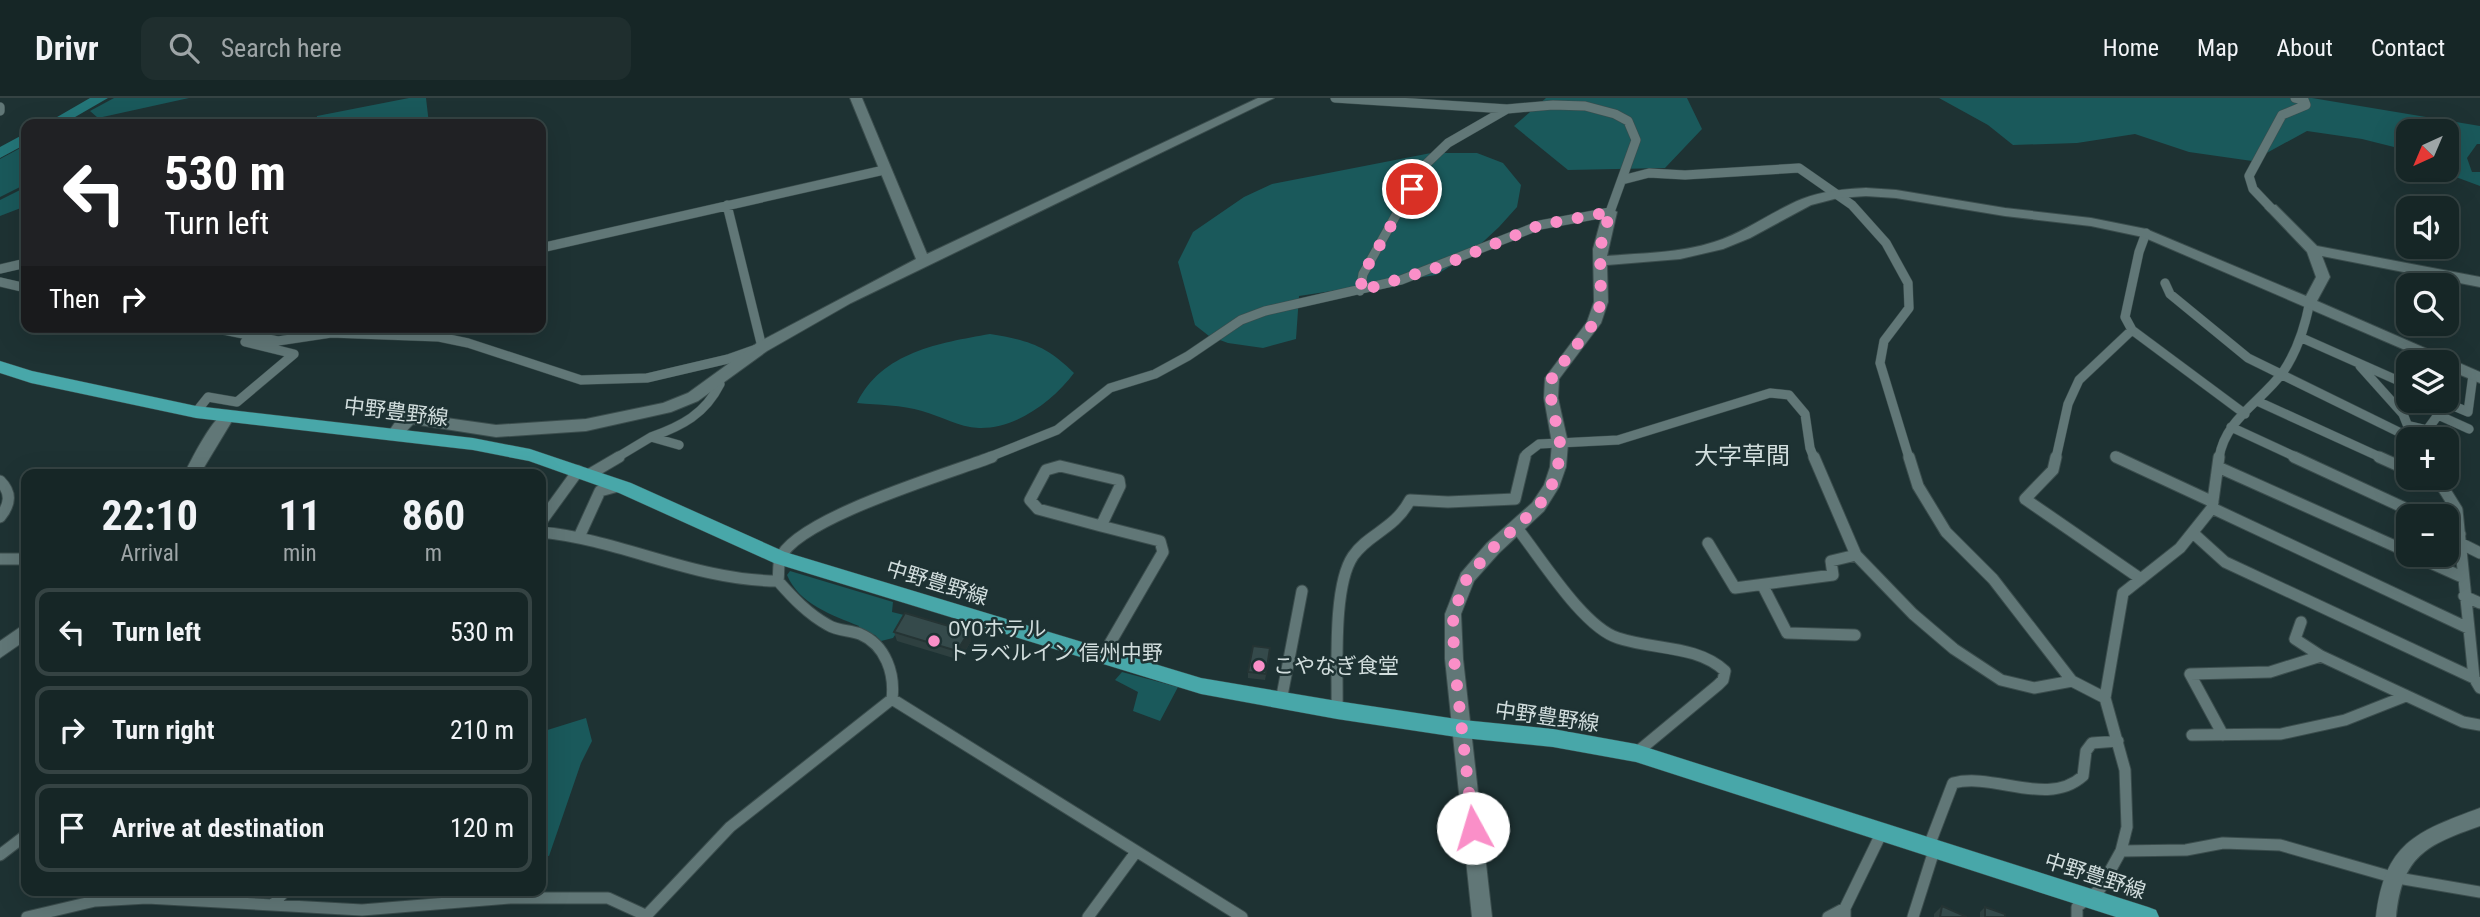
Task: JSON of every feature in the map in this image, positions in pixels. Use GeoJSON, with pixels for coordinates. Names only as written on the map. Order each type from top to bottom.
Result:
{"type":"FeatureCollection","features":[{"type":"Feature","properties":{"kind":"main road","name":"中野豊野線"},"geometry":{"type":"LineString","coordinates":[[0,367],[31,377],[196,412],[473,444],[530,455],[618,485],[780,558],[1202,686],[1338,710],[1463,729],[1553,738],[1636,753],[2148,917]]}},
{"type":"Feature","properties":{"kind":"street"},"geometry":{"type":"LineString","coordinates":[[856,98],[923,261]]}},
{"type":"Feature","properties":{"kind":"street"},"geometry":{"type":"LineString","coordinates":[[405,333],[468,343],[581,380],[647,378],[728,359],[762,347],[923,261],[1268,98]]}},
{"type":"Feature","properties":{"kind":"street"},"geometry":{"type":"LineString","coordinates":[[1335,98],[1507,109],[1579,106],[1598,108],[1624,118],[1630,124],[1636,140],[1600,248],[1601,302],[1594,323],[1552,377],[1551,398],[1560,443],[1558,467],[1551,487],[1538,507],[1493,548],[1467,578],[1453,614],[1454,659],[1482,917]]}},
{"type":"Feature","properties":{"kind":"street"},"geometry":{"type":"LineString","coordinates":[[2077,917],[2077,907],[2100,889],[2122,851],[2127,827],[2127,786],[2118,741],[2105,698],[2123,593],[2180,548],[2212,505],[2221,445],[2231,428],[2282,373],[2302,338],[2310,301],[2323,277],[2313,250],[2253,189],[2249,176],[2282,115],[2306,105],[2304,100],[2295,98]]}},
{"type":"Feature","properties":{"kind":"street"},"geometry":{"type":"LineString","coordinates":[[1360,291],[1363,274],[1423,167],[1448,143],[1507,109]]}},
{"type":"Feature","properties":{"kind":"street"},"geometry":{"type":"LineString","coordinates":[[1622,180],[1648,173],[1685,175],[1799,168],[1816,176],[1879,231],[1907,284],[1910,301],[1906,316],[1881,346],[1880,363],[1918,486],[1946,532],[1993,579],[2072,681],[2105,698]]}},
{"type":"Feature","properties":{"kind":"street"},"geometry":{"type":"LineString","coordinates":[[546,247],[884,170]]}},
{"type":"Feature","properties":{"kind":"street"},"geometry":{"type":"LineString","coordinates":[[1602,261],[1680,255],[1718,246],[1745,235],[1807,202],[1838,194],[1896,194],[2005,212],[2091,222],[2146,233],[2310,301],[2417,350]]}},
{"type":"Feature","properties":{"kind":"street"},"geometry":{"type":"LineString","coordinates":[[727,205],[762,347]]}},
{"type":"Feature","properties":{"kind":"street"},"geometry":{"type":"LineString","coordinates":[[27,917],[95,901],[147,898],[362,910],[510,898],[608,898],[645,916],[730,827],[892,699],[894,686],[886,657],[864,636],[834,628],[802,608],[778,582],[780,558],[802,535],[896,489],[946,475],[1057,430],[1110,388],[1155,374],[1188,356],[1241,320],[1265,311],[1360,291],[1425,272],[1540,225],[1610,212]]}},
{"type":"Feature","properties":{"kind":"street"},"geometry":{"type":"LineString","coordinates":[[2146,233],[2139,252],[2125,317],[2132,330],[2245,414]]}},
{"type":"Feature","properties":{"kind":"street"},"geometry":{"type":"LineString","coordinates":[[2313,250],[2480,282]]}},
{"type":"Feature","properties":{"kind":"street"},"geometry":{"type":"LineString","coordinates":[[0,269],[21,264]]}},
{"type":"Feature","properties":{"kind":"street"},"geometry":{"type":"LineString","coordinates":[[0,282],[21,287]]}},
{"type":"Feature","properties":{"kind":"street"},"geometry":{"type":"LineString","coordinates":[[2165,283],[2170,294],[2248,358],[2396,430]]}},
{"type":"Feature","properties":{"kind":"street"},"geometry":{"type":"LineString","coordinates":[[2132,330],[2079,380],[2068,404],[2053,470],[2025,499],[2141,579]]}},
{"type":"Feature","properties":{"kind":"street"},"geometry":{"type":"LineString","coordinates":[[235,333],[278,341],[331,333]]}},
{"type":"Feature","properties":{"kind":"street"},"geometry":{"type":"LineString","coordinates":[[196,412],[208,397],[237,402],[294,354],[242,341],[247,336]]}},
{"type":"Feature","properties":{"kind":"street"},"geometry":{"type":"LineString","coordinates":[[2302,338],[2396,380]]}},
{"type":"Feature","properties":{"kind":"street"},"geometry":{"type":"LineString","coordinates":[[395,434],[403,422],[411,418],[496,431],[586,425],[666,408],[693,397],[762,347]]}},
{"type":"Feature","properties":{"kind":"street"},"geometry":{"type":"LineString","coordinates":[[2357,362],[2403,414],[2410,426],[2427,430],[2438,415],[2469,429]]}},
{"type":"Feature","properties":{"kind":"street"},"geometry":{"type":"LineString","coordinates":[[2459,368],[2477,376],[2468,412],[2459,408]]}},
{"type":"Feature","properties":{"kind":"street"},"geometry":{"type":"LineString","coordinates":[[546,516],[584,473],[651,437],[682,426],[698,416],[714,397],[720,384],[718,380]]}},
{"type":"Feature","properties":{"kind":"street"},"geometry":{"type":"LineString","coordinates":[[1338,710],[1344,581],[1353,555],[1397,522],[1410,500],[1448,502],[1515,499],[1526,454],[1539,444],[1618,440],[1770,393],[1783,393],[1795,399],[1805,414],[1810,448],[1856,555],[1913,614],[1954,649],[2001,680],[2034,688],[2059,681],[2072,681]]}},
{"type":"Feature","properties":{"kind":"street"},"geometry":{"type":"LineString","coordinates":[[2257,401],[2396,465]]}},
{"type":"Feature","properties":{"kind":"street"},"geometry":{"type":"LineString","coordinates":[[195,469],[228,416]]}},
{"type":"Feature","properties":{"kind":"street"},"geometry":{"type":"LineString","coordinates":[[2231,428],[2396,504]]}},
{"type":"Feature","properties":{"kind":"street"},"geometry":{"type":"LineString","coordinates":[[651,437],[679,445]]}},
{"type":"Feature","properties":{"kind":"street"},"geometry":{"type":"LineString","coordinates":[[2115,456],[2468,628]]}},
{"type":"Feature","properties":{"kind":"street"},"geometry":{"type":"LineString","coordinates":[[1101,526],[1120,486],[1119,480],[1060,466],[1045,470],[1030,500],[1038,509],[1101,526],[1160,541],[1163,552],[1102,657]]}},
{"type":"Feature","properties":{"kind":"street"},"geometry":{"type":"LineString","coordinates":[[2218,467],[2396,547]]}},
{"type":"Feature","properties":{"kind":"street"},"geometry":{"type":"LineString","coordinates":[[0,481],[9,498],[8,508],[0,517]]}},
{"type":"Feature","properties":{"kind":"street"},"geometry":{"type":"LineString","coordinates":[[579,537],[600,491],[618,485]]}},
{"type":"Feature","properties":{"kind":"street"},"geometry":{"type":"LineString","coordinates":[[2444,490],[2456,510],[2464,596],[2477,683]]}},
{"type":"Feature","properties":{"kind":"street"},"geometry":{"type":"LineString","coordinates":[[1517,528],[1593,625],[1617,638],[1711,658],[1725,671],[1723,680],[1718,685],[1636,753]]}},
{"type":"Feature","properties":{"kind":"street"},"geometry":{"type":"LineString","coordinates":[[546,533],[604,541],[682,566],[759,583],[778,582]]}},
{"type":"Feature","properties":{"kind":"street"},"geometry":{"type":"LineString","coordinates":[[2193,534],[2225,562],[2477,683]]}},
{"type":"Feature","properties":{"kind":"street"},"geometry":{"type":"LineString","coordinates":[[2460,539],[2480,553]]}},
{"type":"Feature","properties":{"kind":"street"},"geometry":{"type":"LineString","coordinates":[[1708,543],[1735,588],[1833,575],[1831,561],[1856,555]]}},
{"type":"Feature","properties":{"kind":"street"},"geometry":{"type":"LineString","coordinates":[[0,559],[21,559]]}},
{"type":"Feature","properties":{"kind":"street"},"geometry":{"type":"LineString","coordinates":[[2440,567],[2462,577]]}},
{"type":"Feature","properties":{"kind":"street"},"geometry":{"type":"LineString","coordinates":[[1763,586],[1787,633],[1855,635]]}},
{"type":"Feature","properties":{"kind":"street"},"geometry":{"type":"LineString","coordinates":[[1281,701],[1303,591]]}},
{"type":"Feature","properties":{"kind":"street"},"geometry":{"type":"LineString","coordinates":[[2464,596],[2480,603]]}},
{"type":"Feature","properties":{"kind":"street"},"geometry":{"type":"LineString","coordinates":[[2301,622],[2295,639],[2321,656],[2463,722],[2480,726]]}},
{"type":"Feature","properties":{"kind":"street"},"geometry":{"type":"LineString","coordinates":[[0,651],[21,634]]}},
{"type":"Feature","properties":{"kind":"street"},"geometry":{"type":"LineString","coordinates":[[2223,734],[2190,674],[2270,672],[2321,656]]}},
{"type":"Feature","properties":{"kind":"street"},"geometry":{"type":"LineString","coordinates":[[2192,735],[2281,734],[2345,720],[2406,696]]}},
{"type":"Feature","properties":{"kind":"street"},"geometry":{"type":"LineString","coordinates":[[892,699],[1242,917]]}},
{"type":"Feature","properties":{"kind":"street"},"geometry":{"type":"LineString","coordinates":[[1913,917],[1932,857],[1932,838],[1956,781],[1969,779],[2032,789],[2076,785],[2083,776],[2085,749],[2095,741],[2118,741]]}},
{"type":"Feature","properties":{"kind":"street"},"geometry":{"type":"LineString","coordinates":[[2386,917],[2392,877],[2403,858],[2420,842],[2480,817]]}},
{"type":"Feature","properties":{"kind":"street"},"geometry":{"type":"LineString","coordinates":[[1828,917],[1845,913],[1882,832]]}},
{"type":"Feature","properties":{"kind":"street"},"geometry":{"type":"LineString","coordinates":[[0,855],[21,839]]}},
{"type":"Feature","properties":{"kind":"street"},"geometry":{"type":"LineString","coordinates":[[2122,851],[2186,850],[2223,843],[2280,845],[2392,877],[2480,892]]}},
{"type":"Feature","properties":{"kind":"street"},"geometry":{"type":"LineString","coordinates":[[1088,917],[1136,852]]}},
{"type":"Feature","properties":{"kind":"street"},"geometry":{"type":"LineString","coordinates":[[273,905],[281,896]]}},
{"type":"Feature","properties":{"kind":"shaded area"},"geometry":{"type":"Polygon","coordinates":[[[114,98],[189,98],[98,118],[90,111],[114,98]]]}},
{"type":"Feature","properties":{"kind":"shaded area"},"geometry":{"type":"Polygon","coordinates":[[[409,98],[426,98],[428,119],[317,119],[317,116],[409,98]]]}},
{"type":"Feature","properties":{"kind":"shaded area"},"geometry":{"type":"Polygon","coordinates":[[[1546,98],[1687,98],[1702,129],[1665,168],[1568,170],[1514,126],[1546,98]]]}},
{"type":"Feature","properties":{"kind":"shaded area"},"geometry":{"type":"Polygon","coordinates":[[[1939,98],[2312,98],[2438,119],[2396,119],[2396,148],[2362,139],[2307,131],[2252,161],[2189,152],[2135,134],[2077,143],[2013,145],[1988,125],[1939,98]]]}},
{"type":"Feature","properties":{"kind":"shaded area"},"geometry":{"type":"Polygon","coordinates":[[[2459,122],[2480,126],[2480,144],[2477,144],[2467,158],[2472,172],[2480,172],[2480,186],[2459,178],[2459,122]]]}},
{"type":"Feature","properties":{"kind":"shaded area"},"geometry":{"type":"Polygon","coordinates":[[[21,148],[21,186],[0,197],[0,159],[21,148]]]}},
{"type":"Feature","properties":{"kind":"shaded area"},"geometry":{"type":"Polygon","coordinates":[[[1431,153],[1477,153],[1503,163],[1521,185],[1517,207],[1470,254],[1436,275],[1299,296],[1296,339],[1263,348],[1228,343],[1209,336],[1195,325],[1178,262],[1193,232],[1244,197],[1272,184],[1431,153]]]}},
{"type":"Feature","properties":{"kind":"shaded area"},"geometry":{"type":"Polygon","coordinates":[[[21,190],[21,208],[0,216],[0,200],[21,190]]]}},
{"type":"Feature","properties":{"kind":"shaded area"},"geometry":{"type":"Polygon","coordinates":[[[990,334],[1035,345],[1054,356],[1074,373],[1056,394],[1032,411],[1006,424],[993,427],[964,426],[906,408],[857,403],[881,372],[897,361],[932,346],[990,334]]]}},
{"type":"Feature","properties":{"kind":"shaded area"},"geometry":{"type":"Polygon","coordinates":[[[790,571],[893,602],[892,612],[908,616],[893,638],[881,641],[875,635],[858,631],[859,626],[808,601],[792,585],[787,575],[790,571]]]}},
{"type":"Feature","properties":{"kind":"shaded area"},"geometry":{"type":"Polygon","coordinates":[[[1122,672],[1178,687],[1160,721],[1133,711],[1138,692],[1115,680],[1122,672]]]}},
{"type":"Feature","properties":{"kind":"shaded area"},"geometry":{"type":"Polygon","coordinates":[[[586,718],[592,741],[581,763],[549,856],[546,856],[546,730],[586,718]]]}},
{"type":"Feature","properties":{"kind":"building"},"geometry":{"type":"Polygon","coordinates":[[[905,613],[969,632],[957,651],[894,632],[905,613]]]}},
{"type":"Feature","properties":{"kind":"building","name":"こやなぎ食堂"},"geometry":{"type":"Polygon","coordinates":[[[1253,646],[1270,648],[1266,674],[1248,672],[1253,646]]]}},
{"type":"Feature","properties":{"kind":"building"},"geometry":{"type":"Polygon","coordinates":[[[1942,906],[1967,917],[1940,917],[1942,906]]]}},
{"type":"Feature","properties":{"kind":"building"},"geometry":{"type":"Polygon","coordinates":[[[1985,907],[2005,914],[2005,917],[1985,917],[1985,907]]]}},
{"type":"Feature","properties":{"kind":"waterway"},"geometry":{"type":"LineString","coordinates":[[61,119],[101,98]]}},
{"type":"Feature","properties":{"kind":"waterway"},"geometry":{"type":"LineString","coordinates":[[0,153],[21,141]]}},
{"type":"Feature","properties":{"kind":"place","name":"OYOホテル トラベルイン 信州中野"},"geometry":{"type":"Point","coordinates":[934,641]}},
{"type":"Feature","properties":{"kind":"place","name":"こやなぎ食堂"},"geometry":{"type":"Point","coordinates":[1259,666]}},
{"type":"Feature","properties":{"kind":"district","name":"大字草間"},"geometry":{"type":"Point","coordinates":[1742,456]}},
{"type":"Feature","properties":{"kind":"route"},"geometry":{"type":"LineString","coordinates":[[1412,189],[1363,274],[1360,291],[1436,268],[1540,225],[1610,212],[1600,248],[1601,302],[1594,323],[1552,377],[1551,398],[1560,443],[1558,467],[1551,487],[1538,507],[1493,548],[1467,578],[1453,614],[1454,659],[1473,828]]}}]}
